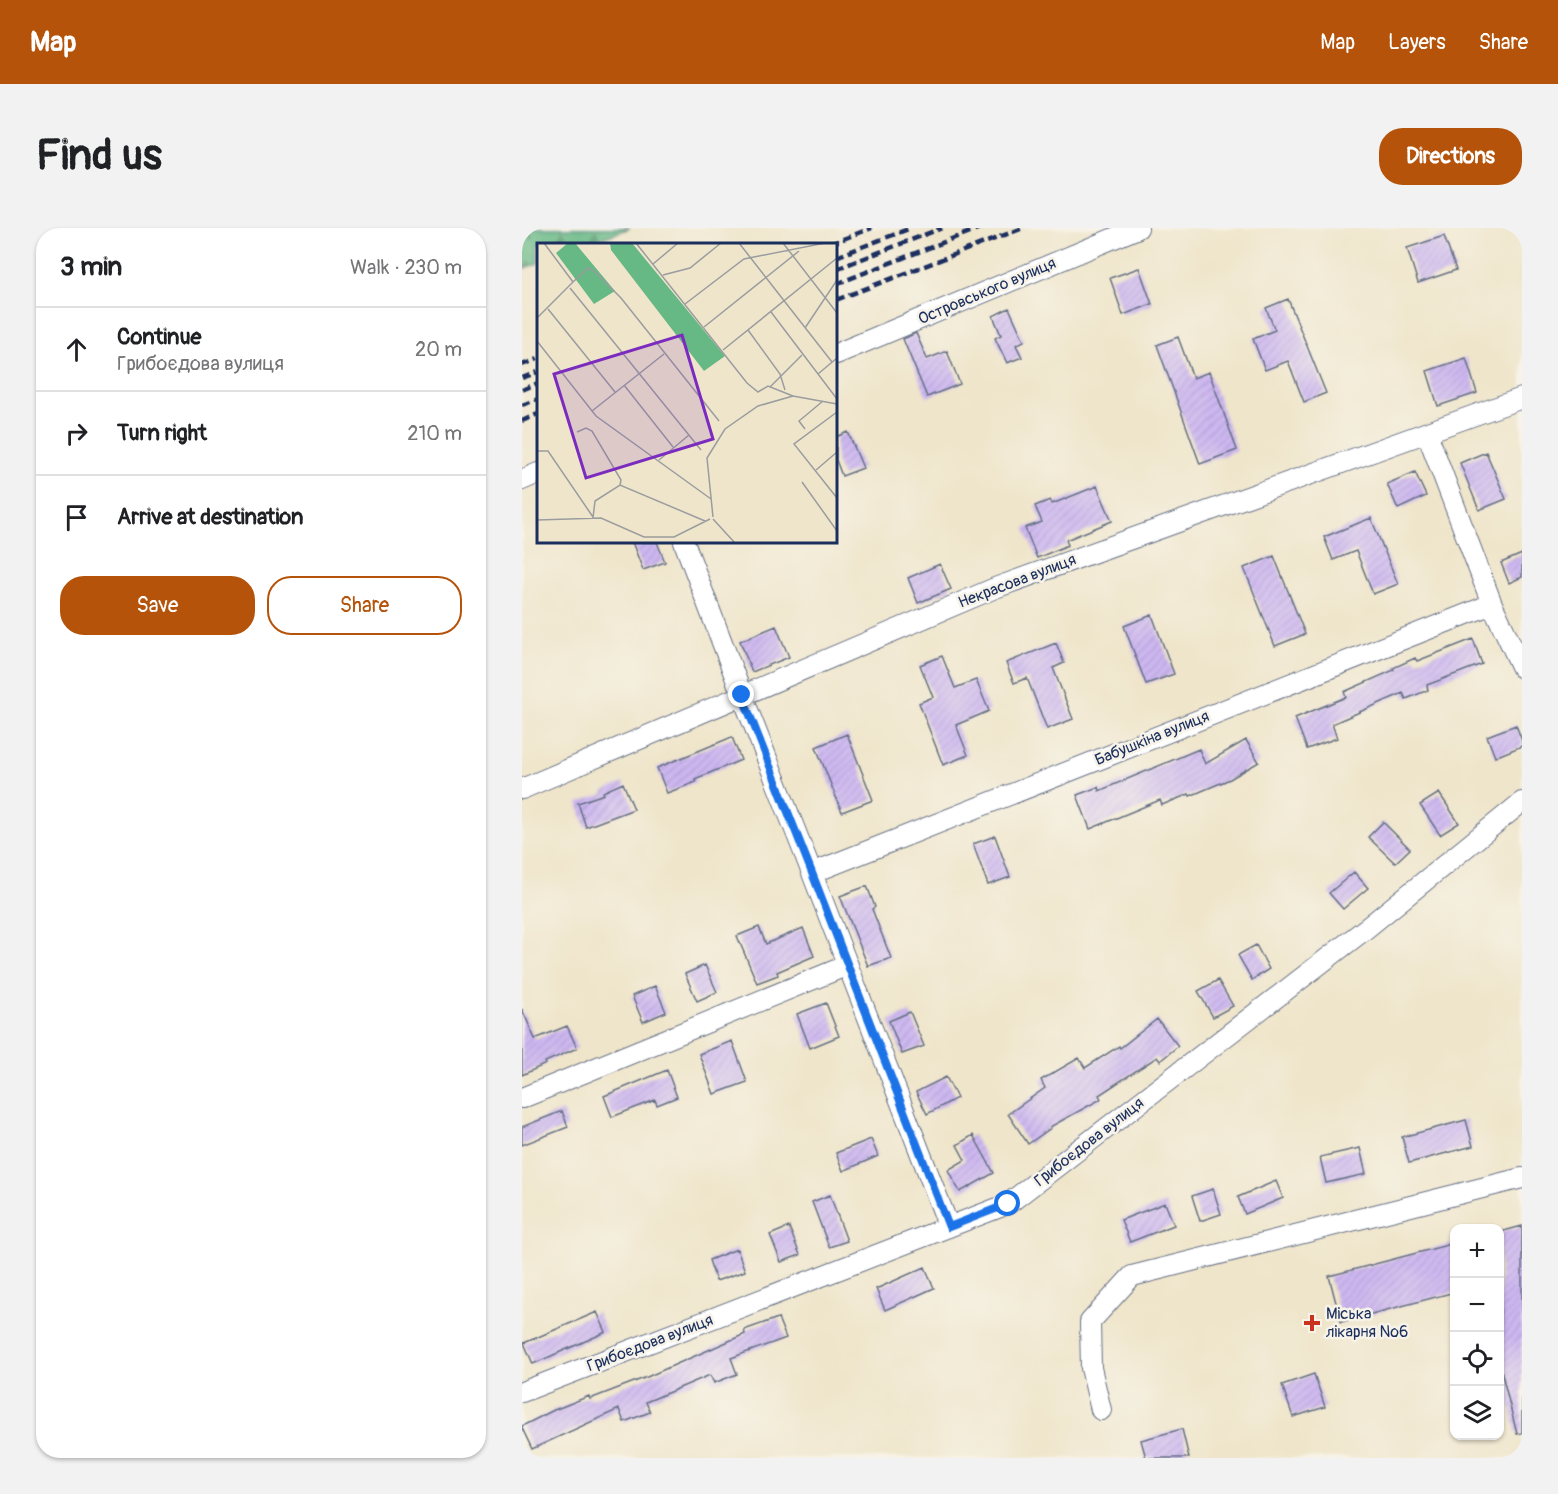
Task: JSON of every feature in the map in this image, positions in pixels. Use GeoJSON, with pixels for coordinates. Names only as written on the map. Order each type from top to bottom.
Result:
{"type":"FeatureCollection","features":[{"type":"Feature","properties":{"kind":"street","name":"Островського вулиця"},"geometry":{"type":"LineString","coordinates":[[837,354],[1138,228]]}},
{"type":"Feature","properties":{"kind":"street","name":"Некрасова вулиця"},"geometry":{"type":"LineString","coordinates":[[522,789],[995,588],[1522,398]]}},
{"type":"Feature","properties":{"kind":"street"},"geometry":{"type":"LineString","coordinates":[[1427,433],[1492,604],[1522,668]]}},
{"type":"Feature","properties":{"kind":"street"},"geometry":{"type":"LineString","coordinates":[[522,480],[537,473]]}},
{"type":"Feature","properties":{"kind":"street"},"geometry":{"type":"LineString","coordinates":[[684,543],[949,1227]]}},
{"type":"Feature","properties":{"kind":"street","name":"Бабушкіна вулиця"},"geometry":{"type":"LineString","coordinates":[[812,873],[1492,604]]}},
{"type":"Feature","properties":{"kind":"street","name":"Грибоєдова вулиця"},"geometry":{"type":"LineString","coordinates":[[522,1392],[1008,1204],[1368,927],[1522,802]]}},
{"type":"Feature","properties":{"kind":"street"},"geometry":{"type":"LineString","coordinates":[[522,1098],[848,965]]}},
{"type":"Feature","properties":{"kind":"street"},"geometry":{"type":"LineString","coordinates":[[1101,1410],[1091,1368],[1090,1322],[1132,1276],[1522,1178]]}},
{"type":"Feature","properties":{"kind":"green space"},"geometry":{"type":"Polygon","coordinates":[[[522,228],[630,228],[589,243],[537,243],[537,263],[522,269],[522,228]]]}},
{"type":"Feature","properties":{"kind":"building"},"geometry":{"type":"Polygon","coordinates":[[[1444,236],[1456,270],[1418,283],[1407,248],[1444,236]]]}},
{"type":"Feature","properties":{"kind":"building"},"geometry":{"type":"Polygon","coordinates":[[[1139,268],[1152,304],[1123,315],[1110,278],[1139,268]]]}},
{"type":"Feature","properties":{"kind":"building"},"geometry":{"type":"Polygon","coordinates":[[[1288,299],[1326,393],[1304,402],[1288,361],[1265,370],[1253,339],[1275,330],[1266,308],[1288,299]]]}},
{"type":"Feature","properties":{"kind":"building"},"geometry":{"type":"Polygon","coordinates":[[[1009,308],[1024,341],[1016,345],[1022,357],[1007,363],[995,338],[1001,335],[993,316],[1009,308]]]}},
{"type":"Feature","properties":{"kind":"building"},"geometry":{"type":"Polygon","coordinates":[[[916,333],[927,359],[947,351],[960,384],[927,397],[903,339],[916,333]]]}},
{"type":"Feature","properties":{"kind":"building"},"geometry":{"type":"Polygon","coordinates":[[[1178,337],[1193,378],[1209,372],[1237,450],[1200,464],[1157,345],[1178,337]]]}},
{"type":"Feature","properties":{"kind":"building"},"geometry":{"type":"Polygon","coordinates":[[[1466,358],[1477,393],[1438,406],[1427,371],[1466,358]]]}},
{"type":"Feature","properties":{"kind":"building"},"geometry":{"type":"Polygon","coordinates":[[[848,432],[863,468],[842,476],[837,463],[837,437],[848,432]]]}},
{"type":"Feature","properties":{"kind":"building"},"geometry":{"type":"Polygon","coordinates":[[[1486,452],[1506,499],[1479,510],[1460,463],[1486,452]]]}},
{"type":"Feature","properties":{"kind":"building"},"geometry":{"type":"Polygon","coordinates":[[[1415,472],[1426,496],[1398,509],[1387,484],[1415,472]]]}},
{"type":"Feature","properties":{"kind":"building"},"geometry":{"type":"Polygon","coordinates":[[[1097,486],[1112,521],[1066,540],[1068,545],[1037,558],[1025,528],[1042,522],[1035,506],[1050,500],[1052,504],[1097,486]]]}},
{"type":"Feature","properties":{"kind":"building"},"geometry":{"type":"Polygon","coordinates":[[[1371,518],[1398,584],[1373,594],[1356,551],[1333,560],[1324,537],[1371,518]]]}},
{"type":"Feature","properties":{"kind":"building"},"geometry":{"type":"Polygon","coordinates":[[[632,543],[657,543],[665,562],[643,570],[632,543]]]}},
{"type":"Feature","properties":{"kind":"building"},"geometry":{"type":"Polygon","coordinates":[[[1522,554],[1522,577],[1509,583],[1501,563],[1522,554]]]}},
{"type":"Feature","properties":{"kind":"building"},"geometry":{"type":"Polygon","coordinates":[[[1274,556],[1305,634],[1275,646],[1244,568],[1274,556]]]}},
{"type":"Feature","properties":{"kind":"building"},"geometry":{"type":"Polygon","coordinates":[[[940,564],[951,589],[918,603],[908,578],[940,564]]]}},
{"type":"Feature","properties":{"kind":"building"},"geometry":{"type":"Polygon","coordinates":[[[1152,615],[1174,674],[1146,684],[1124,626],[1152,615]]]}},
{"type":"Feature","properties":{"kind":"building"},"geometry":{"type":"Polygon","coordinates":[[[776,626],[789,657],[752,672],[740,641],[776,626]]]}},
{"type":"Feature","properties":{"kind":"building"},"geometry":{"type":"Polygon","coordinates":[[[1473,639],[1482,664],[1427,685],[1428,690],[1406,699],[1403,693],[1332,724],[1337,738],[1307,749],[1295,718],[1346,697],[1344,692],[1415,658],[1417,661],[1473,639]]]}},
{"type":"Feature","properties":{"kind":"building"},"geometry":{"type":"Polygon","coordinates":[[[1056,643],[1064,663],[1053,668],[1073,719],[1047,729],[1027,678],[1014,683],[1006,663],[1056,643]]]}},
{"type":"Feature","properties":{"kind":"building"},"geometry":{"type":"Polygon","coordinates":[[[942,656],[955,688],[976,680],[989,711],[956,725],[968,755],[943,765],[919,703],[933,697],[920,665],[942,656]]]}},
{"type":"Feature","properties":{"kind":"building"},"geometry":{"type":"Polygon","coordinates":[[[1516,725],[1522,746],[1495,757],[1487,736],[1516,725]]]}},
{"type":"Feature","properties":{"kind":"building"},"geometry":{"type":"Polygon","coordinates":[[[847,734],[873,800],[842,812],[816,747],[847,734]]]}},
{"type":"Feature","properties":{"kind":"building"},"geometry":{"type":"Polygon","coordinates":[[[732,737],[741,760],[667,793],[657,768],[732,737]]]}},
{"type":"Feature","properties":{"kind":"building"},"geometry":{"type":"Polygon","coordinates":[[[1246,740],[1259,762],[1230,779],[1162,805],[1160,800],[1090,829],[1077,795],[1098,787],[1099,791],[1199,749],[1205,764],[1246,740]]]}},
{"type":"Feature","properties":{"kind":"building"},"geometry":{"type":"Polygon","coordinates":[[[623,783],[634,809],[586,827],[578,803],[604,794],[603,792],[623,783]]]}},
{"type":"Feature","properties":{"kind":"building"},"geometry":{"type":"Polygon","coordinates":[[[1439,793],[1459,823],[1440,835],[1420,805],[1439,793]]]}},
{"type":"Feature","properties":{"kind":"building"},"geometry":{"type":"Polygon","coordinates":[[[1383,822],[1410,849],[1395,863],[1368,837],[1383,822]]]}},
{"type":"Feature","properties":{"kind":"building"},"geometry":{"type":"Polygon","coordinates":[[[995,836],[1010,877],[988,885],[973,844],[995,836]]]}},
{"type":"Feature","properties":{"kind":"building"},"geometry":{"type":"Polygon","coordinates":[[[1354,872],[1368,888],[1343,909],[1329,893],[1354,872]]]}},
{"type":"Feature","properties":{"kind":"building"},"geometry":{"type":"Polygon","coordinates":[[[867,886],[875,907],[872,909],[891,958],[868,966],[840,896],[867,886]]]}},
{"type":"Feature","properties":{"kind":"building"},"geometry":{"type":"Polygon","coordinates":[[[759,927],[766,944],[803,928],[814,956],[757,983],[737,936],[759,927]]]}},
{"type":"Feature","properties":{"kind":"building"},"geometry":{"type":"Polygon","coordinates":[[[1256,945],[1269,969],[1252,980],[1238,955],[1256,945]]]}},
{"type":"Feature","properties":{"kind":"building"},"geometry":{"type":"Polygon","coordinates":[[[705,965],[717,992],[697,1001],[685,974],[705,965]]]}},
{"type":"Feature","properties":{"kind":"building"},"geometry":{"type":"Polygon","coordinates":[[[1218,980],[1233,1006],[1213,1017],[1198,991],[1218,980]]]}},
{"type":"Feature","properties":{"kind":"building"},"geometry":{"type":"Polygon","coordinates":[[[655,986],[666,1012],[643,1022],[632,996],[655,986]]]}},
{"type":"Feature","properties":{"kind":"building"},"geometry":{"type":"Polygon","coordinates":[[[826,1003],[839,1036],[810,1048],[797,1014],[826,1003]]]}},
{"type":"Feature","properties":{"kind":"building"},"geometry":{"type":"Polygon","coordinates":[[[522,1009],[535,1039],[567,1026],[577,1048],[522,1075],[522,1009]]]}},
{"type":"Feature","properties":{"kind":"building"},"geometry":{"type":"Polygon","coordinates":[[[910,1012],[924,1046],[902,1054],[889,1021],[910,1012]]]}},
{"type":"Feature","properties":{"kind":"building"},"geometry":{"type":"Polygon","coordinates":[[[1157,1019],[1178,1046],[1160,1061],[1157,1057],[1099,1095],[1101,1099],[1050,1127],[1028,1144],[1008,1114],[1045,1088],[1041,1080],[1079,1058],[1085,1068],[1119,1046],[1120,1048],[1157,1019]]]}},
{"type":"Feature","properties":{"kind":"building"},"geometry":{"type":"Polygon","coordinates":[[[732,1041],[747,1082],[714,1094],[699,1054],[732,1041]]]}},
{"type":"Feature","properties":{"kind":"building"},"geometry":{"type":"Polygon","coordinates":[[[667,1070],[677,1097],[657,1105],[655,1100],[612,1117],[604,1096],[667,1070]]]}},
{"type":"Feature","properties":{"kind":"building"},"geometry":{"type":"Polygon","coordinates":[[[946,1077],[957,1098],[927,1114],[916,1092],[946,1077]]]}},
{"type":"Feature","properties":{"kind":"building"},"geometry":{"type":"Polygon","coordinates":[[[562,1111],[568,1127],[522,1145],[522,1127],[562,1111]]]}},
{"type":"Feature","properties":{"kind":"building"},"geometry":{"type":"Polygon","coordinates":[[[1466,1120],[1473,1146],[1409,1163],[1402,1137],[1466,1120]]]}},
{"type":"Feature","properties":{"kind":"building"},"geometry":{"type":"Polygon","coordinates":[[[973,1135],[994,1173],[960,1192],[948,1170],[965,1160],[957,1145],[973,1135]]]}},
{"type":"Feature","properties":{"kind":"building"},"geometry":{"type":"Polygon","coordinates":[[[871,1139],[878,1156],[843,1171],[836,1153],[871,1139]]]}},
{"type":"Feature","properties":{"kind":"building"},"geometry":{"type":"Polygon","coordinates":[[[1360,1148],[1366,1174],[1326,1183],[1320,1157],[1360,1148]]]}},
{"type":"Feature","properties":{"kind":"building"},"geometry":{"type":"Polygon","coordinates":[[[1276,1181],[1283,1198],[1245,1214],[1238,1197],[1276,1181]]]}},
{"type":"Feature","properties":{"kind":"building"},"geometry":{"type":"Polygon","coordinates":[[[1213,1189],[1221,1214],[1200,1221],[1192,1196],[1213,1189]]]}},
{"type":"Feature","properties":{"kind":"building"},"geometry":{"type":"Polygon","coordinates":[[[830,1195],[847,1241],[829,1247],[812,1202],[830,1195]]]}},
{"type":"Feature","properties":{"kind":"building"},"geometry":{"type":"Polygon","coordinates":[[[1165,1203],[1174,1225],[1130,1242],[1121,1220],[1165,1203]]]}},
{"type":"Feature","properties":{"kind":"building"},"geometry":{"type":"Polygon","coordinates":[[[1522,1226],[1522,1433],[1517,1434],[1504,1382],[1504,1231],[1522,1226]]]}},
{"type":"Feature","properties":{"kind":"building"},"geometry":{"type":"Polygon","coordinates":[[[789,1227],[800,1255],[781,1262],[770,1235],[789,1227]]]}},
{"type":"Feature","properties":{"kind":"building"},"geometry":{"type":"Polygon","coordinates":[[[1450,1244],[1450,1293],[1341,1322],[1329,1276],[1450,1244]]]}},
{"type":"Feature","properties":{"kind":"building"},"geometry":{"type":"Polygon","coordinates":[[[737,1249],[745,1271],[716,1281],[709,1260],[737,1249]]]}},
{"type":"Feature","properties":{"kind":"building"},"geometry":{"type":"Polygon","coordinates":[[[925,1267],[934,1288],[885,1310],[876,1289],[925,1267]]]}},
{"type":"Feature","properties":{"kind":"building"},"geometry":{"type":"Polygon","coordinates":[[[597,1312],[606,1332],[533,1364],[524,1343],[597,1312]]]}},
{"type":"Feature","properties":{"kind":"building"},"geometry":{"type":"Polygon","coordinates":[[[778,1318],[786,1338],[731,1358],[737,1374],[714,1383],[710,1375],[646,1402],[650,1412],[624,1422],[619,1409],[532,1449],[522,1426],[589,1396],[590,1399],[647,1377],[745,1334],[744,1330],[778,1318]]]}},
{"type":"Feature","properties":{"kind":"building"},"geometry":{"type":"Polygon","coordinates":[[[1314,1374],[1325,1407],[1293,1417],[1282,1385],[1314,1374]]]}},
{"type":"Feature","properties":{"kind":"building"},"geometry":{"type":"Polygon","coordinates":[[[1182,1429],[1189,1458],[1146,1458],[1141,1440],[1182,1429]]]}},
{"type":"Feature","properties":{"kind":"railway"},"geometry":{"type":"LineString","coordinates":[[833,243],[872,228]]}},
{"type":"Feature","properties":{"kind":"railway"},"geometry":{"type":"LineString","coordinates":[[837,257],[911,228]]}},
{"type":"Feature","properties":{"kind":"railway"},"geometry":{"type":"LineString","coordinates":[[837,269],[942,228]]}},
{"type":"Feature","properties":{"kind":"railway"},"geometry":{"type":"LineString","coordinates":[[837,284],[980,228]]}},
{"type":"Feature","properties":{"kind":"railway"},"geometry":{"type":"LineString","coordinates":[[837,300],[1023,228]]}},
{"type":"Feature","properties":{"kind":"railway"},"geometry":{"type":"LineString","coordinates":[[522,365],[537,359]]}},
{"type":"Feature","properties":{"kind":"railway"},"geometry":{"type":"LineString","coordinates":[[522,378],[537,372]]}},
{"type":"Feature","properties":{"kind":"railway"},"geometry":{"type":"LineString","coordinates":[[522,390],[537,383]]}},
{"type":"Feature","properties":{"kind":"railway"},"geometry":{"type":"LineString","coordinates":[[522,405],[537,399]]}},
{"type":"Feature","properties":{"kind":"railway"},"geometry":{"type":"LineString","coordinates":[[522,421],[537,414]]}},
{"type":"Feature","properties":{"kind":"place","name":"Міська лікарня №6"},"geometry":{"type":"Point","coordinates":[1312,1323]}},
{"type":"Feature","properties":{"kind":"route"},"geometry":{"type":"LineString","coordinates":[[742,695],[949,1227],[1008,1204]]}}]}
